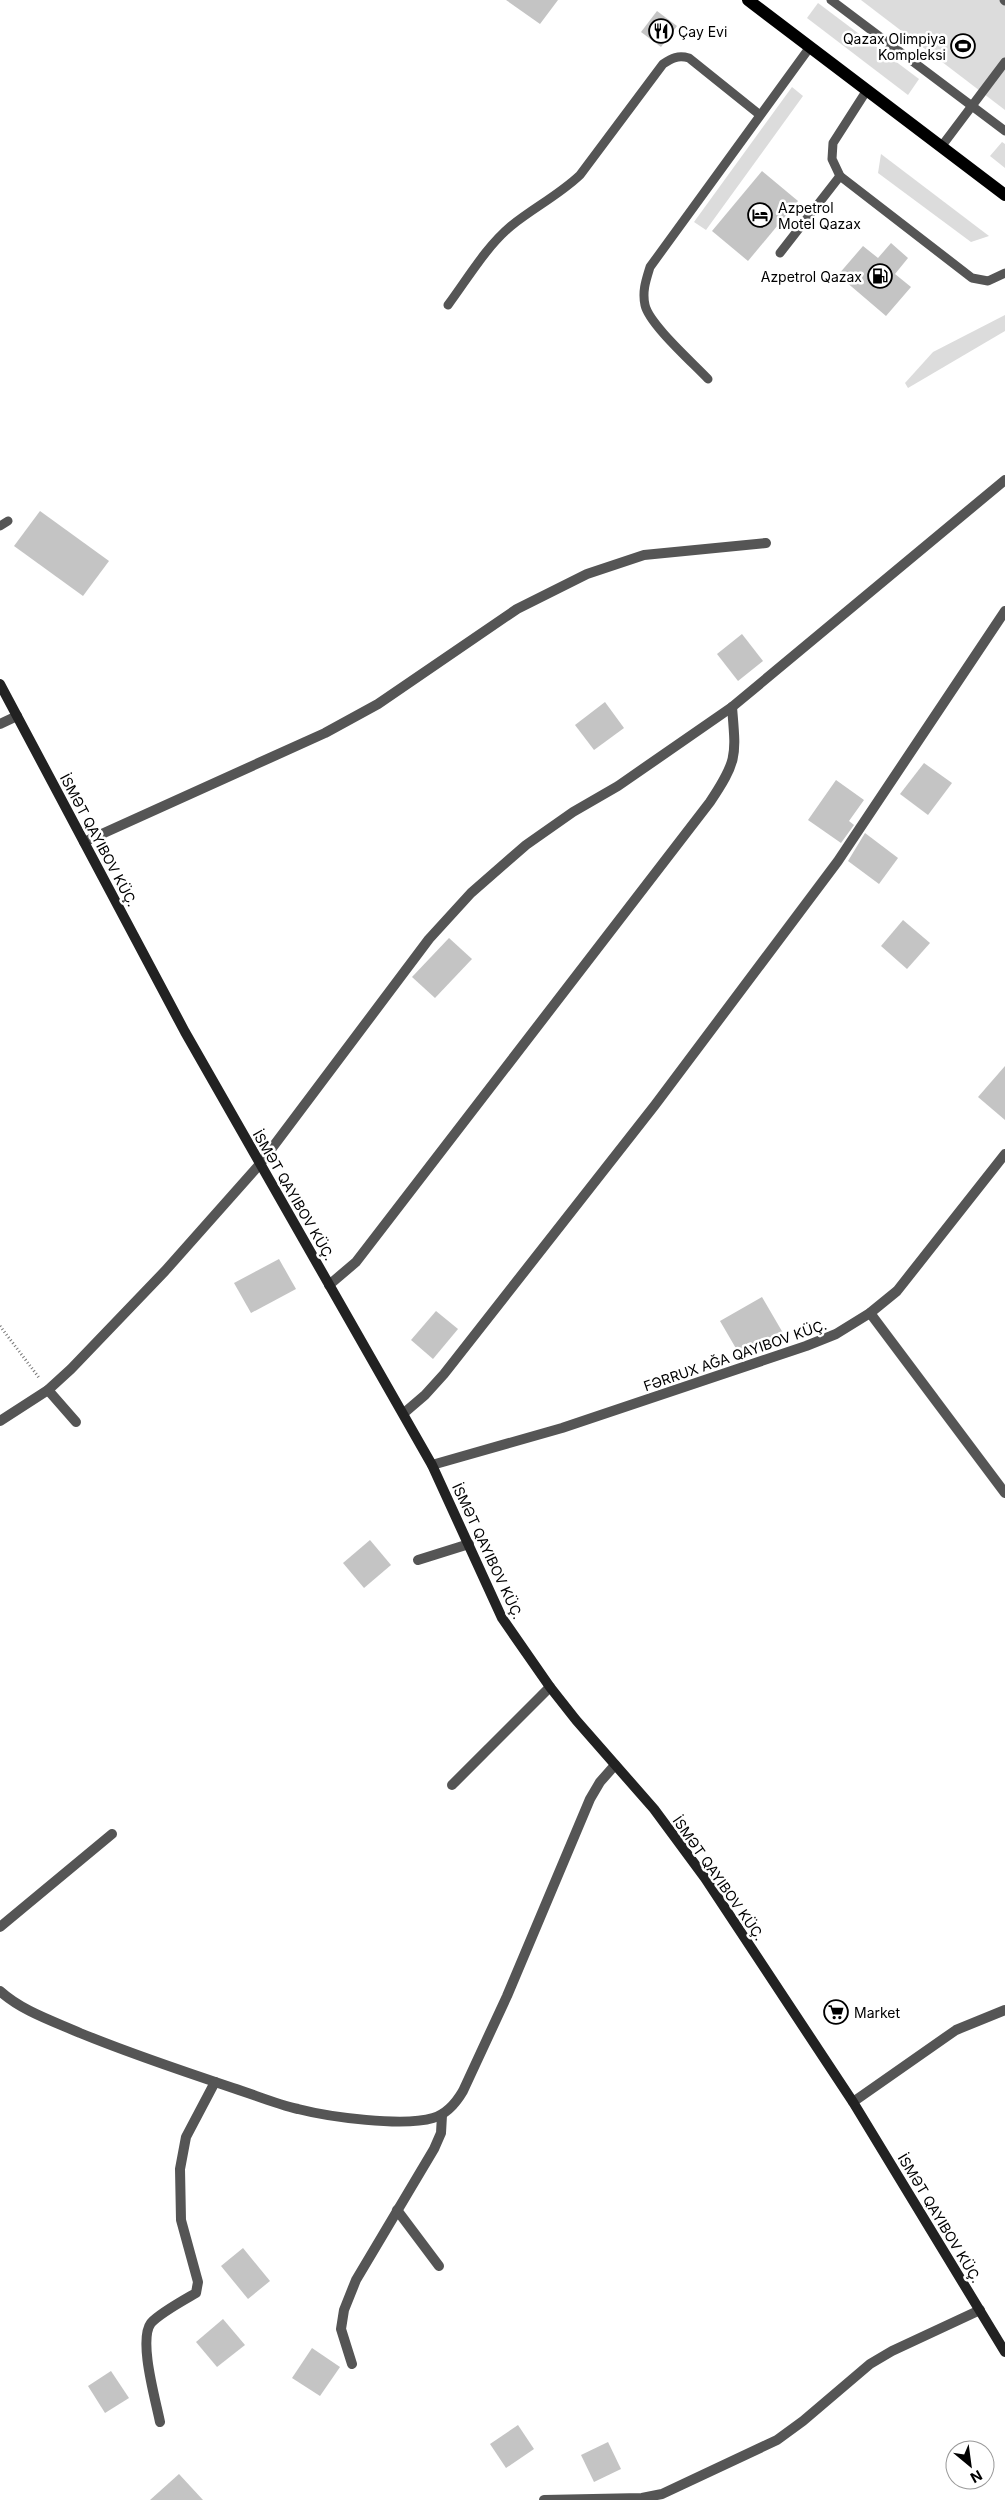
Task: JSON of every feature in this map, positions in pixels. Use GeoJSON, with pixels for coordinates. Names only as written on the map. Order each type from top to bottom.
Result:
{"type":"FeatureCollection","features":[{"type":"Feature","properties":{"kind":"main road"},"geometry":{"type":"LineString","coordinates":[[748,0],[1005,195]]}},
{"type":"Feature","properties":{"kind":"street"},"geometry":{"type":"LineString","coordinates":[[0,1421],[48,1390],[71,1369],[165,1271],[260,1164],[429,939],[471,893],[526,846],[573,812],[618,786],[732,707],[1005,480]]}},
{"type":"Feature","properties":{"kind":"street"},"geometry":{"type":"LineString","coordinates":[[84,842],[325,733],[378,704],[517,609],[587,574],[644,555],[766,543]]}},
{"type":"Feature","properties":{"kind":"street"},"geometry":{"type":"LineString","coordinates":[[404,1413],[425,1395],[444,1374],[655,1106],[838,861],[1005,611]]}},
{"type":"Feature","properties":{"kind":"street"},"geometry":{"type":"LineString","coordinates":[[0,684],[185,1032],[432,1465],[502,1618],[550,1687],[576,1720],[654,1809],[695,1864],[853,2102],[1005,2352]]}},
{"type":"Feature","properties":{"kind":"street"},"geometry":{"type":"LineString","coordinates":[[328,1284],[356,1262],[710,802],[729,773],[735,752],[732,707]]}},
{"type":"Feature","properties":{"kind":"street"},"geometry":{"type":"LineString","coordinates":[[0,724],[17,716]]}},
{"type":"Feature","properties":{"kind":"street"},"geometry":{"type":"LineString","coordinates":[[432,1465],[562,1428],[806,1346],[836,1334],[870,1313],[897,1291],[1005,1154]]}},
{"type":"Feature","properties":{"kind":"street"},"geometry":{"type":"LineString","coordinates":[[870,1313],[1005,1493]]}},
{"type":"Feature","properties":{"kind":"street"},"geometry":{"type":"LineString","coordinates":[[48,1390],[76,1422]]}},
{"type":"Feature","properties":{"kind":"street"},"geometry":{"type":"LineString","coordinates":[[418,1560],[469,1544]]}},
{"type":"Feature","properties":{"kind":"street"},"geometry":{"type":"LineString","coordinates":[[452,1785],[550,1687]]}},
{"type":"Feature","properties":{"kind":"street"},"geometry":{"type":"LineString","coordinates":[[0,1992],[10,2000],[50,2020],[138,2057],[296,2109],[336,2117],[403,2121],[432,2119],[442,2115],[456,2103],[463,2091],[507,1996],[590,1800],[600,1782],[615,1765]]}},
{"type":"Feature","properties":{"kind":"street"},"geometry":{"type":"LineString","coordinates":[[0,1927],[112,1834]]}},
{"type":"Feature","properties":{"kind":"street"},"geometry":{"type":"LineString","coordinates":[[853,2102],[956,2030],[1005,2010]]}},
{"type":"Feature","properties":{"kind":"street"},"geometry":{"type":"LineString","coordinates":[[160,2422],[146,2346],[147,2332],[152,2323],[196,2293],[198,2282],[181,2220],[180,2169],[186,2137],[215,2082]]}},
{"type":"Feature","properties":{"kind":"street"},"geometry":{"type":"LineString","coordinates":[[352,2364],[342,2329],[344,2310],[356,2280],[434,2149],[441,2133],[442,2115]]}},
{"type":"Feature","properties":{"kind":"street"},"geometry":{"type":"LineString","coordinates":[[398,2210],[439,2266]]}},
{"type":"Feature","properties":{"kind":"street"},"geometry":{"type":"LineString","coordinates":[[544,2500],[642,2498],[662,2494],[777,2440],[870,2364],[892,2351],[980,2310]]}},
{"type":"Feature","properties":{"kind":"lane"},"geometry":{"type":"LineString","coordinates":[[831,0],[1005,132]]}},
{"type":"Feature","properties":{"kind":"lane"},"geometry":{"type":"LineString","coordinates":[[708,379],[653,321],[645,307],[644,290],[650,267],[810,46]]}},
{"type":"Feature","properties":{"kind":"lane"},"geometry":{"type":"LineString","coordinates":[[448,304],[488,250],[511,226],[566,188],[580,176],[663,64],[671,58],[681,56],[689,58],[760,115]]}},
{"type":"Feature","properties":{"kind":"lane"},"geometry":{"type":"LineString","coordinates":[[941,147],[1005,62]]}},
{"type":"Feature","properties":{"kind":"lane"},"geometry":{"type":"LineString","coordinates":[[867,90],[833,143],[832,159],[840,176],[972,278],[988,281],[1005,273]]}},
{"type":"Feature","properties":{"kind":"lane"},"geometry":{"type":"LineString","coordinates":[[780,253],[840,176]]}},
{"type":"Feature","properties":{"kind":"path"},"geometry":{"type":"LineString","coordinates":[[0,1326],[48,1390]]}},
{"type":"Feature","properties":{"kind":"shaded area","name":"Qazax Olimpiya Kompleksi"},"geometry":{"type":"Polygon","coordinates":[[[861,0],[1005,0],[1005,110],[861,0]]]}},
{"type":"Feature","properties":{"kind":"shaded area"},"geometry":{"type":"Polygon","coordinates":[[[818,3],[919,79],[908,95],[807,18],[818,3]]]}},
{"type":"Feature","properties":{"kind":"shaded area"},"geometry":{"type":"Polygon","coordinates":[[[792,87],[803,96],[706,230],[694,222],[792,87]]]}},
{"type":"Feature","properties":{"kind":"shaded area"},"geometry":{"type":"Polygon","coordinates":[[[1002,142],[1005,144],[1005,168],[990,156],[1002,142]]]}},
{"type":"Feature","properties":{"kind":"shaded area"},"geometry":{"type":"Polygon","coordinates":[[[881,154],[989,236],[971,242],[878,173],[881,154]]]}},
{"type":"Feature","properties":{"kind":"shaded area"},"geometry":{"type":"Polygon","coordinates":[[[1005,315],[1005,331],[908,388],[905,383],[933,352],[1005,315]]]}},
{"type":"Feature","properties":{"kind":"building"},"geometry":{"type":"Polygon","coordinates":[[[506,0],[558,0],[540,24],[506,0]]]}},
{"type":"Feature","properties":{"kind":"building"},"geometry":{"type":"Polygon","coordinates":[[[657,11],[677,26],[661,47],[641,32],[657,11]]]}},
{"type":"Feature","properties":{"kind":"building"},"geometry":{"type":"Polygon","coordinates":[[[762,171],[798,201],[748,261],[712,231],[762,171]]]}},
{"type":"Feature","properties":{"kind":"building"},"geometry":{"type":"Polygon","coordinates":[[[891,243],[908,258],[895,274],[911,287],[886,316],[838,275],[863,246],[878,258],[891,243]]]}},
{"type":"Feature","properties":{"kind":"building"},"geometry":{"type":"Polygon","coordinates":[[[40,511],[109,561],[83,596],[14,546],[40,511]]]}},
{"type":"Feature","properties":{"kind":"building"},"geometry":{"type":"Polygon","coordinates":[[[742,634],[763,661],[738,681],[717,654],[742,634]]]}},
{"type":"Feature","properties":{"kind":"building"},"geometry":{"type":"Polygon","coordinates":[[[605,702],[624,728],[594,750],[575,725],[605,702]]]}},
{"type":"Feature","properties":{"kind":"building"},"geometry":{"type":"Polygon","coordinates":[[[924,763],[952,783],[928,815],[900,794],[924,763]]]}},
{"type":"Feature","properties":{"kind":"building"},"geometry":{"type":"Polygon","coordinates":[[[836,780],[864,800],[849,821],[854,825],[841,843],[808,820],[836,780]]]}},
{"type":"Feature","properties":{"kind":"building"},"geometry":{"type":"Polygon","coordinates":[[[865,833],[898,858],[879,884],[848,861],[865,833]]]}},
{"type":"Feature","properties":{"kind":"building"},"geometry":{"type":"Polygon","coordinates":[[[903,920],[930,943],[907,969],[881,946],[903,920]]]}},
{"type":"Feature","properties":{"kind":"building"},"geometry":{"type":"Polygon","coordinates":[[[449,938],[472,959],[435,998],[412,977],[449,938]]]}},
{"type":"Feature","properties":{"kind":"building"},"geometry":{"type":"Polygon","coordinates":[[[1005,1066],[1005,1120],[978,1097],[1005,1066]]]}},
{"type":"Feature","properties":{"kind":"building"},"geometry":{"type":"Polygon","coordinates":[[[279,1259],[296,1289],[251,1313],[234,1283],[279,1259]]]}},
{"type":"Feature","properties":{"kind":"building"},"geometry":{"type":"Polygon","coordinates":[[[762,1297],[783,1333],[741,1357],[720,1321],[762,1297]]]}},
{"type":"Feature","properties":{"kind":"building"},"geometry":{"type":"Polygon","coordinates":[[[436,1311],[458,1329],[433,1359],[411,1340],[436,1311]]]}},
{"type":"Feature","properties":{"kind":"building"},"geometry":{"type":"Polygon","coordinates":[[[370,1540],[391,1565],[364,1588],[343,1563],[370,1540]]]}},
{"type":"Feature","properties":{"kind":"building"},"geometry":{"type":"Polygon","coordinates":[[[243,2248],[270,2281],[248,2299],[221,2266],[243,2248]]]}},
{"type":"Feature","properties":{"kind":"building"},"geometry":{"type":"Polygon","coordinates":[[[223,2319],[245,2345],[217,2367],[196,2342],[223,2319]]]}},
{"type":"Feature","properties":{"kind":"building"},"geometry":{"type":"Polygon","coordinates":[[[312,2348],[340,2367],[320,2396],[292,2378],[312,2348]]]}},
{"type":"Feature","properties":{"kind":"building"},"geometry":{"type":"Polygon","coordinates":[[[111,2371],[129,2398],[105,2413],[88,2386],[111,2371]]]}},
{"type":"Feature","properties":{"kind":"building"},"geometry":{"type":"Polygon","coordinates":[[[518,2425],[534,2449],[506,2468],[490,2444],[518,2425]]]}},
{"type":"Feature","properties":{"kind":"building"},"geometry":{"type":"Polygon","coordinates":[[[608,2442],[621,2469],[594,2482],[581,2455],[608,2442]]]}},
{"type":"Feature","properties":{"kind":"building"},"geometry":{"type":"Polygon","coordinates":[[[179,2474],[203,2500],[150,2500],[179,2474]]]}},
{"type":"Feature","properties":{"kind":"place","name":"Çay Evi"},"geometry":{"type":"Point","coordinates":[661,31]}},
{"type":"Feature","properties":{"kind":"place","name":"Qazax Olimpiya Kompleksi"},"geometry":{"type":"Point","coordinates":[963,46]}},
{"type":"Feature","properties":{"kind":"place","name":"Azpetrol Motel Qazax"},"geometry":{"type":"Point","coordinates":[760,215]}},
{"type":"Feature","properties":{"kind":"place","name":"Azpetrol Qazax"},"geometry":{"type":"Point","coordinates":[880,276]}},
{"type":"Feature","properties":{"kind":"place","name":"Market"},"geometry":{"type":"Point","coordinates":[836,2012]}}]}
